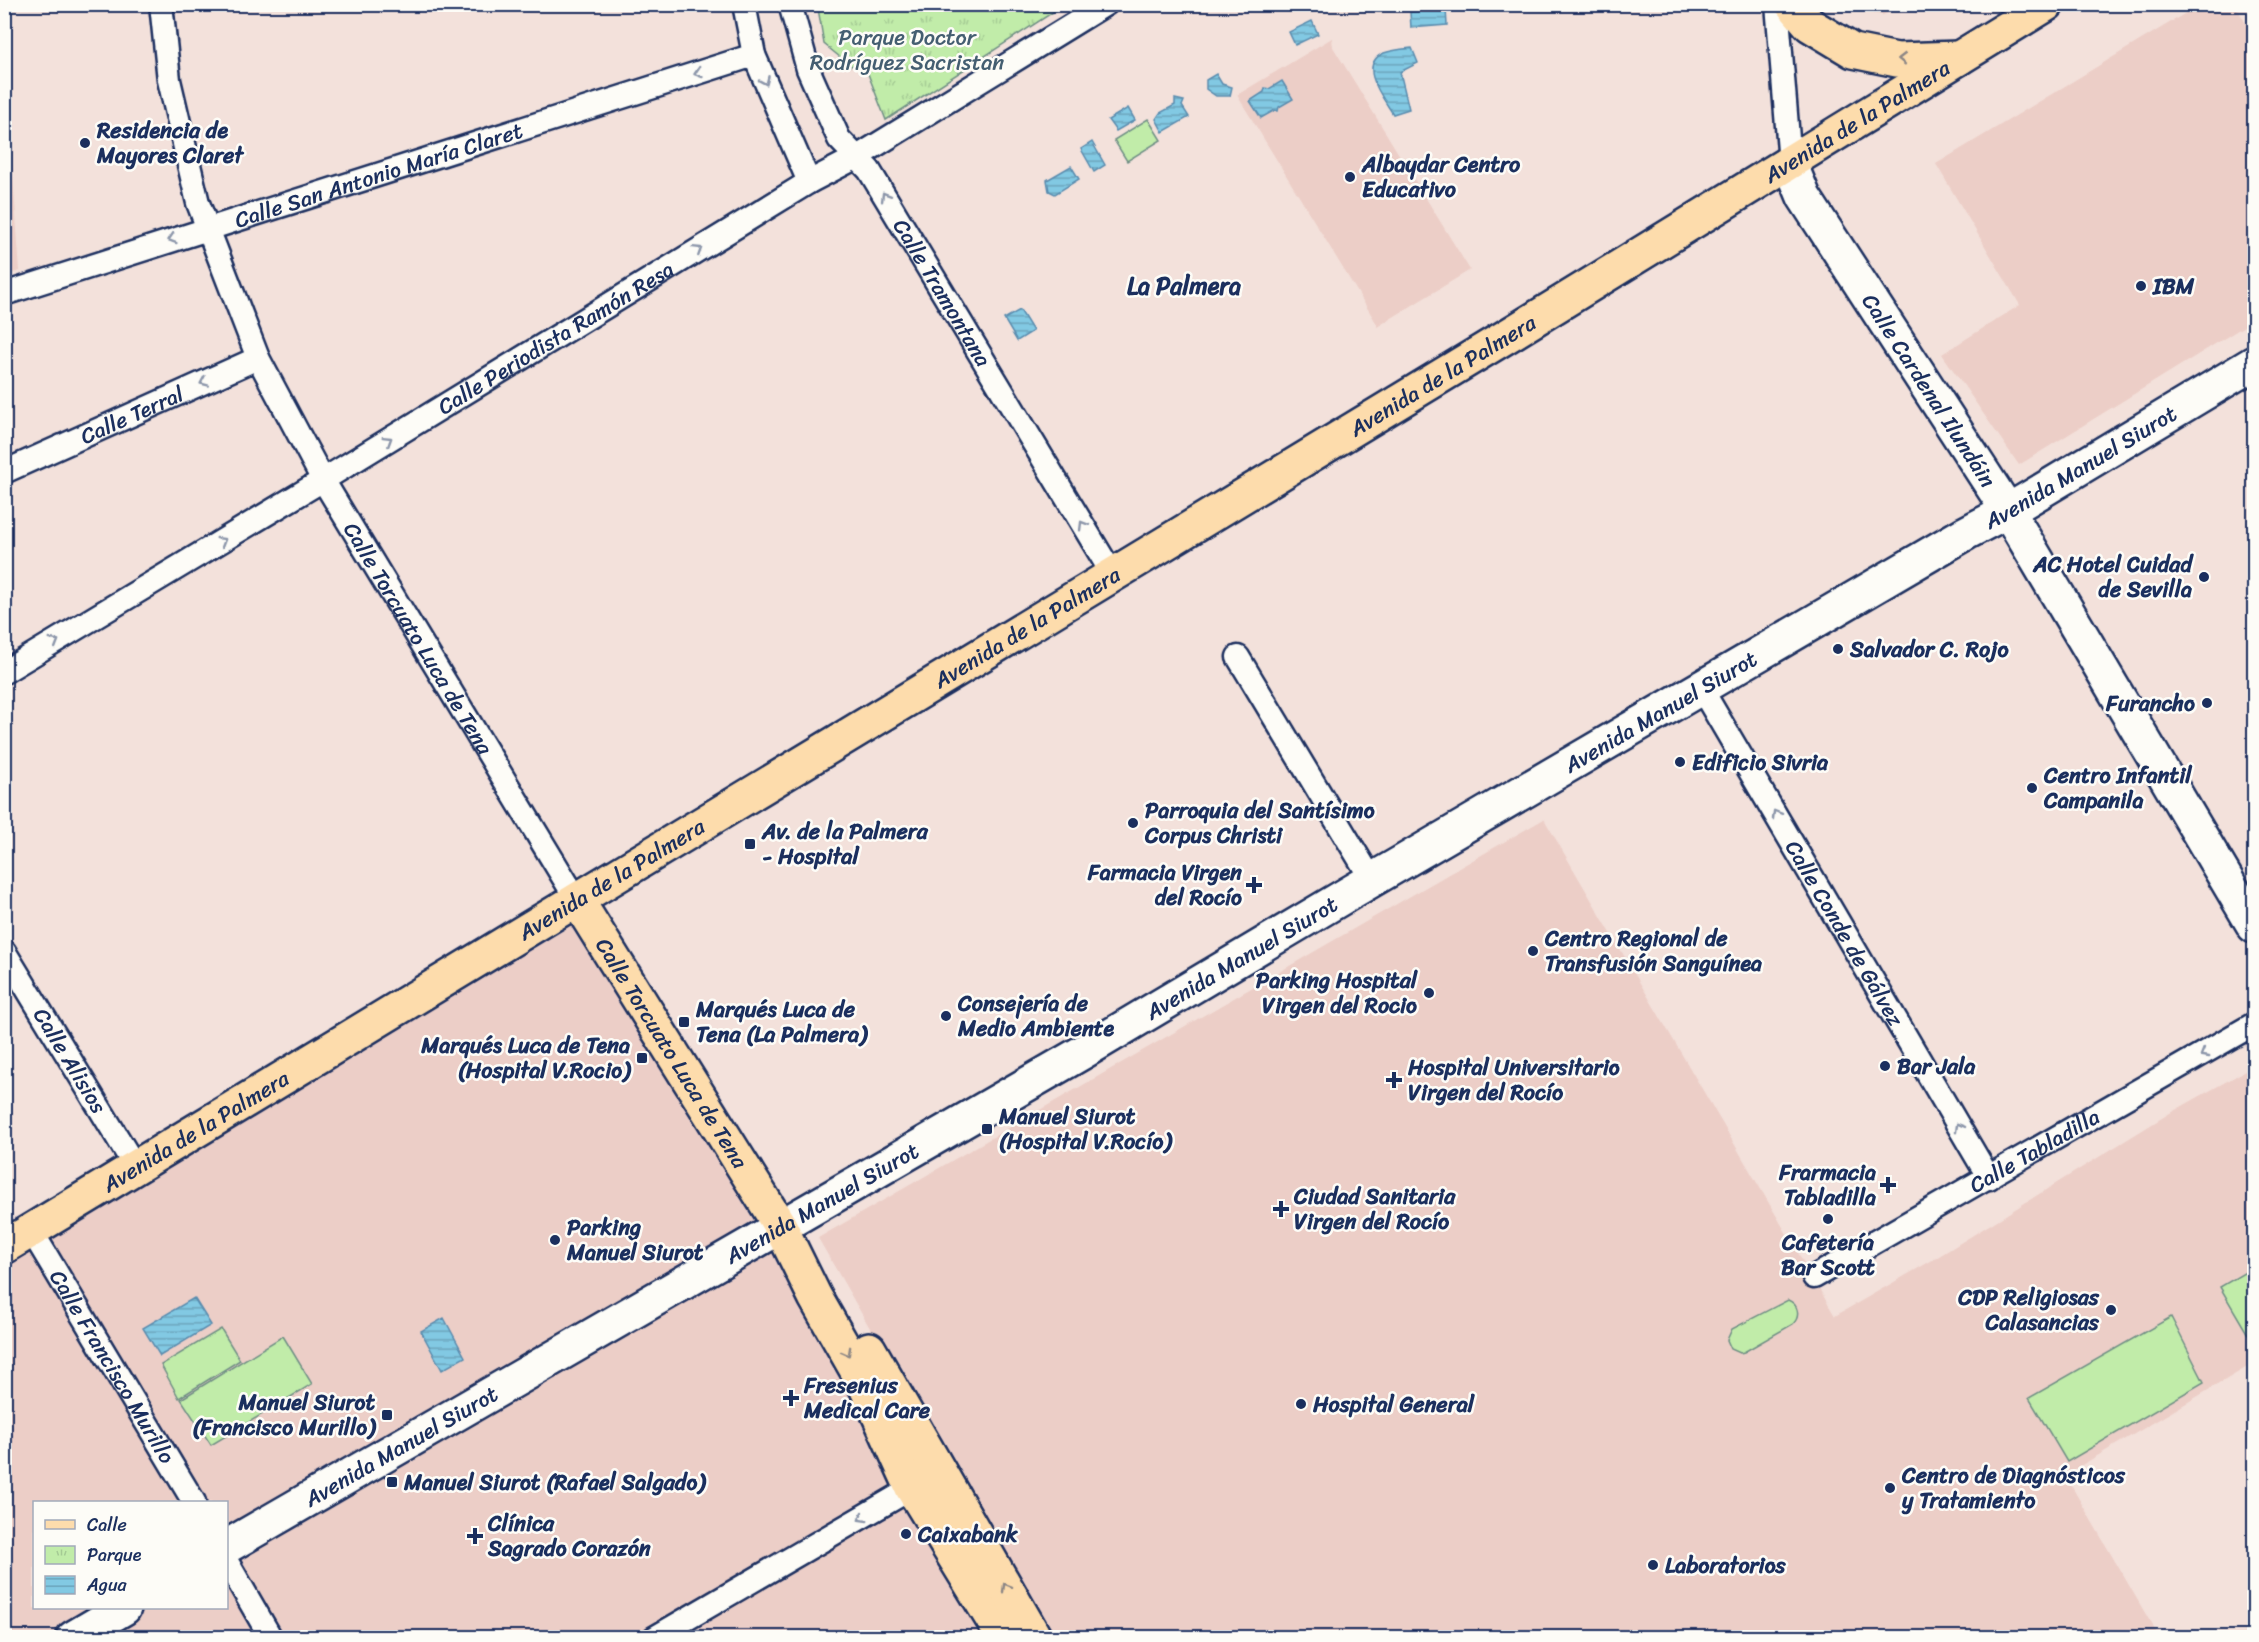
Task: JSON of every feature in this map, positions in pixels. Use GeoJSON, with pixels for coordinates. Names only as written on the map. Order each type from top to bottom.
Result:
{"type":"FeatureCollection","features":[{"type":"Feature","properties":{"kind":"main road"},"geometry":{"type":"LineString","coordinates":[[1792,4],[1810,25],[1854,51],[1897,60],[1960,58]]}},
{"type":"Feature","properties":{"kind":"main road","name":"Avenida de la Palmera"},"geometry":{"type":"LineString","coordinates":[[18,1239],[1790,163],[2047,4]]}},
{"type":"Feature","properties":{"kind":"main road","name":"Calle Cardenal Ilundáin"},"geometry":{"type":"LineString","coordinates":[[1790,163],[1804,197],[2008,511],[2254,926]]}},
{"type":"Feature","properties":{"kind":"main road","name":"Avenida Manuel Siurot"},"geometry":{"type":"LineString","coordinates":[[228,1546],[1083,1052],[1372,880],[1966,533],[2008,511],[2254,363]]}},
{"type":"Feature","properties":{"kind":"main road","name":"Calle Torcuato Luca de Tena"},"geometry":{"type":"LineString","coordinates":[[577,900],[780,1226],[815,1297],[864,1383],[912,1488],[1004,1638]]}},
{"type":"Feature","properties":{"kind":"main road","name":"Calle Torcuato Luca de Tena"},"geometry":{"type":"LineString","coordinates":[[780,1226],[806,1252],[833,1286],[1035,1638]]}},
{"type":"Feature","properties":{"kind":"main road"},"geometry":{"type":"LineString","coordinates":[[73,1638],[122,1609]]}},
{"type":"Feature","properties":{"kind":"street","name":"Calle Torcuato Luca de Tena"},"geometry":{"type":"LineString","coordinates":[[161,4],[169,80],[198,203],[258,358],[323,480],[577,900]]}},
{"type":"Feature","properties":{"kind":"street"},"geometry":{"type":"LineString","coordinates":[[744,4],[754,55],[809,182]]}},
{"type":"Feature","properties":{"kind":"street","name":"Calle Tramontana"},"geometry":{"type":"LineString","coordinates":[[790,4],[813,79],[839,139],[869,170],[1113,575]]}},
{"type":"Feature","properties":{"kind":"street","name":"Calle Periodista Ramón Resa"},"geometry":{"type":"LineString","coordinates":[[4,672],[1106,4]]}},
{"type":"Feature","properties":{"kind":"street"},"geometry":{"type":"LineString","coordinates":[[1777,4],[1790,163]]}},
{"type":"Feature","properties":{"kind":"street","name":"Calle San Antonio María Claret"},"geometry":{"type":"LineString","coordinates":[[4,294],[754,55]]}},
{"type":"Feature","properties":{"kind":"street","name":"Calle Terral"},"geometry":{"type":"LineString","coordinates":[[4,472],[258,358]]}},
{"type":"Feature","properties":{"kind":"street"},"geometry":{"type":"LineString","coordinates":[[1238,657],[1372,880]]}},
{"type":"Feature","properties":{"kind":"street","name":"Calle Conde de Gálvez"},"geometry":{"type":"LineString","coordinates":[[1701,688],[1989,1178]]}},
{"type":"Feature","properties":{"kind":"street","name":"Calle Alisios"},"geometry":{"type":"LineString","coordinates":[[4,951],[136,1168]]}},
{"type":"Feature","properties":{"kind":"street","name":"Calle Tabladilla"},"geometry":{"type":"LineString","coordinates":[[1814,1277],[2254,1024]]}},
{"type":"Feature","properties":{"kind":"street","name":"Calle Francisco Murillo"},"geometry":{"type":"LineString","coordinates":[[18,1239],[193,1501]]}},
{"type":"Feature","properties":{"kind":"street"},"geometry":{"type":"LineString","coordinates":[[654,1638],[912,1488]]}},
{"type":"Feature","properties":{"kind":"street"},"geometry":{"type":"LineString","coordinates":[[228,1564],[270,1638]]}},
{"type":"Feature","properties":{"kind":"shaded area"},"geometry":{"type":"Polygon","coordinates":[[[1859,5],[1905,5],[1883,15],[1869,13],[1859,5]]]}},
{"type":"Feature","properties":{"kind":"shaded area"},"geometry":{"type":"Polygon","coordinates":[[[2199,5],[2235,5],[2254,37],[2254,320],[2019,465],[1942,354],[2020,305],[1936,164],[2199,5]]]}},
{"type":"Feature","properties":{"kind":"shaded area","name":"Albaydar Centro Educativo"},"geometry":{"type":"Polygon","coordinates":[[[1332,38],[1333,47],[1470,270],[1377,327],[1237,95],[1332,38]]]}},
{"type":"Feature","properties":{"kind":"shaded area"},"geometry":{"type":"Polygon","coordinates":[[[4,53],[20,271],[5,275],[4,275],[4,53]]]}},
{"type":"Feature","properties":{"kind":"shaded area","name":"Hospital Universitario Virgen del Rocío"},"geometry":{"type":"Polygon","coordinates":[[[1544,819],[1835,1316],[1936,1258],[2170,1113],[2254,1066],[2254,1363],[2065,1475],[2159,1637],[1048,1637],[818,1238],[1544,819]]]}},
{"type":"Feature","properties":{"kind":"shaded area"},"geometry":{"type":"Polygon","coordinates":[[[577,900],[1007,1638],[5,1638],[5,1248],[577,900]]]}},
{"type":"Feature","properties":{"kind":"green space","name":"Parque Doctor Rodríguez Sacristan"},"geometry":{"type":"Polygon","coordinates":[[[819,4],[1064,5],[886,120],[863,61],[851,66],[824,44],[819,4]]]}},
{"type":"Feature","properties":{"kind":"green space"},"geometry":{"type":"Polygon","coordinates":[[[1148,119],[1161,140],[1127,161],[1114,140],[1148,119]]]}},
{"type":"Feature","properties":{"kind":"green space"},"geometry":{"type":"Polygon","coordinates":[[[2254,1267],[2254,1342],[2253,1343],[2220,1287],[2254,1267]]]}},
{"type":"Feature","properties":{"kind":"green space"},"geometry":{"type":"Polygon","coordinates":[[[1788,1300],[1797,1310],[1797,1317],[1793,1324],[1744,1352],[1740,1353],[1731,1349],[1727,1340],[1732,1329],[1788,1300]]]}},
{"type":"Feature","properties":{"kind":"green space"},"geometry":{"type":"Polygon","coordinates":[[[2171,1317],[2204,1382],[2067,1462],[2029,1398],[2171,1317]]]}},
{"type":"Feature","properties":{"kind":"green space"},"geometry":{"type":"Polygon","coordinates":[[[221,1329],[240,1360],[179,1398],[161,1365],[221,1329]]]}},
{"type":"Feature","properties":{"kind":"green space"},"geometry":{"type":"Polygon","coordinates":[[[283,1336],[312,1384],[211,1445],[181,1399],[283,1336]]]}},
{"type":"Feature","properties":{"kind":"water"},"geometry":{"type":"Polygon","coordinates":[[[1446,9],[1447,25],[1411,28],[1410,12],[1446,9]]]}},
{"type":"Feature","properties":{"kind":"water"},"geometry":{"type":"Polygon","coordinates":[[[1312,21],[1318,34],[1295,45],[1289,32],[1312,21]]]}},
{"type":"Feature","properties":{"kind":"water"},"geometry":{"type":"Polygon","coordinates":[[[1412,48],[1418,63],[1400,72],[1409,109],[1393,114],[1375,82],[1372,65],[1376,58],[1384,53],[1412,48]]]}},
{"type":"Feature","properties":{"kind":"water"},"geometry":{"type":"Polygon","coordinates":[[[1216,74],[1222,84],[1232,87],[1230,96],[1216,96],[1206,89],[1206,80],[1216,74]]]}},
{"type":"Feature","properties":{"kind":"water"},"geometry":{"type":"Polygon","coordinates":[[[1282,81],[1293,99],[1279,107],[1278,111],[1275,110],[1261,118],[1250,101],[1264,92],[1265,88],[1269,89],[1282,81]]]}},
{"type":"Feature","properties":{"kind":"water"},"geometry":{"type":"Polygon","coordinates":[[[1175,99],[1184,101],[1182,106],[1189,117],[1163,132],[1156,119],[1160,113],[1175,105],[1175,99]]]}},
{"type":"Feature","properties":{"kind":"water"},"geometry":{"type":"Polygon","coordinates":[[[1128,108],[1135,120],[1116,131],[1108,120],[1128,108]]]}},
{"type":"Feature","properties":{"kind":"water"},"geometry":{"type":"Polygon","coordinates":[[[1092,142],[1105,165],[1094,172],[1081,149],[1092,142]]]}},
{"type":"Feature","properties":{"kind":"water"},"geometry":{"type":"Polygon","coordinates":[[[1071,166],[1079,179],[1055,194],[1049,191],[1047,180],[1071,166]]]}},
{"type":"Feature","properties":{"kind":"water"},"geometry":{"type":"Polygon","coordinates":[[[1020,310],[1033,331],[1017,341],[1004,319],[1020,310]]]}},
{"type":"Feature","properties":{"kind":"water"},"geometry":{"type":"Polygon","coordinates":[[[194,1298],[211,1325],[160,1356],[143,1328],[194,1298]]]}},
{"type":"Feature","properties":{"kind":"water"},"geometry":{"type":"Polygon","coordinates":[[[444,1318],[465,1357],[442,1370],[421,1331],[444,1318]]]}},
{"type":"Feature","properties":{"kind":"place","name":"Residencia de Mayores Claret"},"geometry":{"type":"Point","coordinates":[85,143]}},
{"type":"Feature","properties":{"kind":"place","name":"Albaydar Centro Educativo"},"geometry":{"type":"Point","coordinates":[1350,177]}},
{"type":"Feature","properties":{"kind":"place","name":"IBM"},"geometry":{"type":"Point","coordinates":[2141,286]}},
{"type":"Feature","properties":{"kind":"place","name":"AC Hotel Cuidad de Sevilla"},"geometry":{"type":"Point","coordinates":[2204,577]}},
{"type":"Feature","properties":{"kind":"place","name":"Salvador C. Rojo"},"geometry":{"type":"Point","coordinates":[1838,649]}},
{"type":"Feature","properties":{"kind":"place","name":"Furancho"},"geometry":{"type":"Point","coordinates":[2207,703]}},
{"type":"Feature","properties":{"kind":"place","name":"Edificio Sivria"},"geometry":{"type":"Point","coordinates":[1680,762]}},
{"type":"Feature","properties":{"kind":"place","name":"Centro Infantil Campanila"},"geometry":{"type":"Point","coordinates":[2032,788]}},
{"type":"Feature","properties":{"kind":"place","name":"Parroquia del Santísimo Corpus Christi"},"geometry":{"type":"Point","coordinates":[1133,823]}},
{"type":"Feature","properties":{"kind":"place","name":"Av. de la Palmera - Hospital"},"geometry":{"type":"Point","coordinates":[750,844]}},
{"type":"Feature","properties":{"kind":"place","name":"Farmacia Virgen del Rocío"},"geometry":{"type":"Point","coordinates":[1254,885]}},
{"type":"Feature","properties":{"kind":"place","name":"Centro Regional de Transfusión Sanguínea"},"geometry":{"type":"Point","coordinates":[1533,951]}},
{"type":"Feature","properties":{"kind":"place","name":"Parking Hospital Virgen del Rocio"},"geometry":{"type":"Point","coordinates":[1429,993]}},
{"type":"Feature","properties":{"kind":"place","name":"Consejería de Medio Ambiente"},"geometry":{"type":"Point","coordinates":[946,1016]}},
{"type":"Feature","properties":{"kind":"place","name":"Marqués Luca de Tena (La Palmera)"},"geometry":{"type":"Point","coordinates":[684,1022]}},
{"type":"Feature","properties":{"kind":"place","name":"Marqués Luca de Tena (Hospital V.Rocio)"},"geometry":{"type":"Point","coordinates":[642,1058]}},
{"type":"Feature","properties":{"kind":"place","name":"Bar Jala"},"geometry":{"type":"Point","coordinates":[1885,1066]}},
{"type":"Feature","properties":{"kind":"place","name":"Hospital Universitario Virgen del Rocío"},"geometry":{"type":"Point","coordinates":[1394,1080]}},
{"type":"Feature","properties":{"kind":"place","name":"Manuel Siurot (Hospital V.Rocío)"},"geometry":{"type":"Point","coordinates":[987,1129]}},
{"type":"Feature","properties":{"kind":"place","name":"Frarmacia Tabladilla"},"geometry":{"type":"Point","coordinates":[1888,1185]}},
{"type":"Feature","properties":{"kind":"place","name":"Ciudad Sanitaria Virgen del Rocío"},"geometry":{"type":"Point","coordinates":[1281,1209]}},
{"type":"Feature","properties":{"kind":"place","name":"Cafetería Bar Scott"},"geometry":{"type":"Point","coordinates":[1828,1219]}},
{"type":"Feature","properties":{"kind":"place","name":"Parking Manuel Siurot"},"geometry":{"type":"Point","coordinates":[555,1240]}},
{"type":"Feature","properties":{"kind":"place","name":"CDP Religiosas Calasancias"},"geometry":{"type":"Point","coordinates":[2111,1310]}},
{"type":"Feature","properties":{"kind":"place","name":"Fresenius Medical Care"},"geometry":{"type":"Point","coordinates":[791,1398]}},
{"type":"Feature","properties":{"kind":"place","name":"Hospital General"},"geometry":{"type":"Point","coordinates":[1301,1404]}},
{"type":"Feature","properties":{"kind":"place","name":"Manuel Siurot (Francisco Murillo)"},"geometry":{"type":"Point","coordinates":[387,1415]}},
{"type":"Feature","properties":{"kind":"place","name":"Manuel Siurot (Rafael Salgado)"},"geometry":{"type":"Point","coordinates":[392,1482]}},
{"type":"Feature","properties":{"kind":"place","name":"Centro de Diagnósticos y Tratamiento"},"geometry":{"type":"Point","coordinates":[1890,1488]}},
{"type":"Feature","properties":{"kind":"place","name":"Caixabank"},"geometry":{"type":"Point","coordinates":[906,1534]}},
{"type":"Feature","properties":{"kind":"place","name":"Clínica Sagrado Corazón"},"geometry":{"type":"Point","coordinates":[475,1536]}},
{"type":"Feature","properties":{"kind":"place","name":"Laboratorios"},"geometry":{"type":"Point","coordinates":[1653,1565]}},
{"type":"Feature","properties":{"kind":"district","name":"La Palmera"},"geometry":{"type":"Point","coordinates":[1184,286]}}]}
